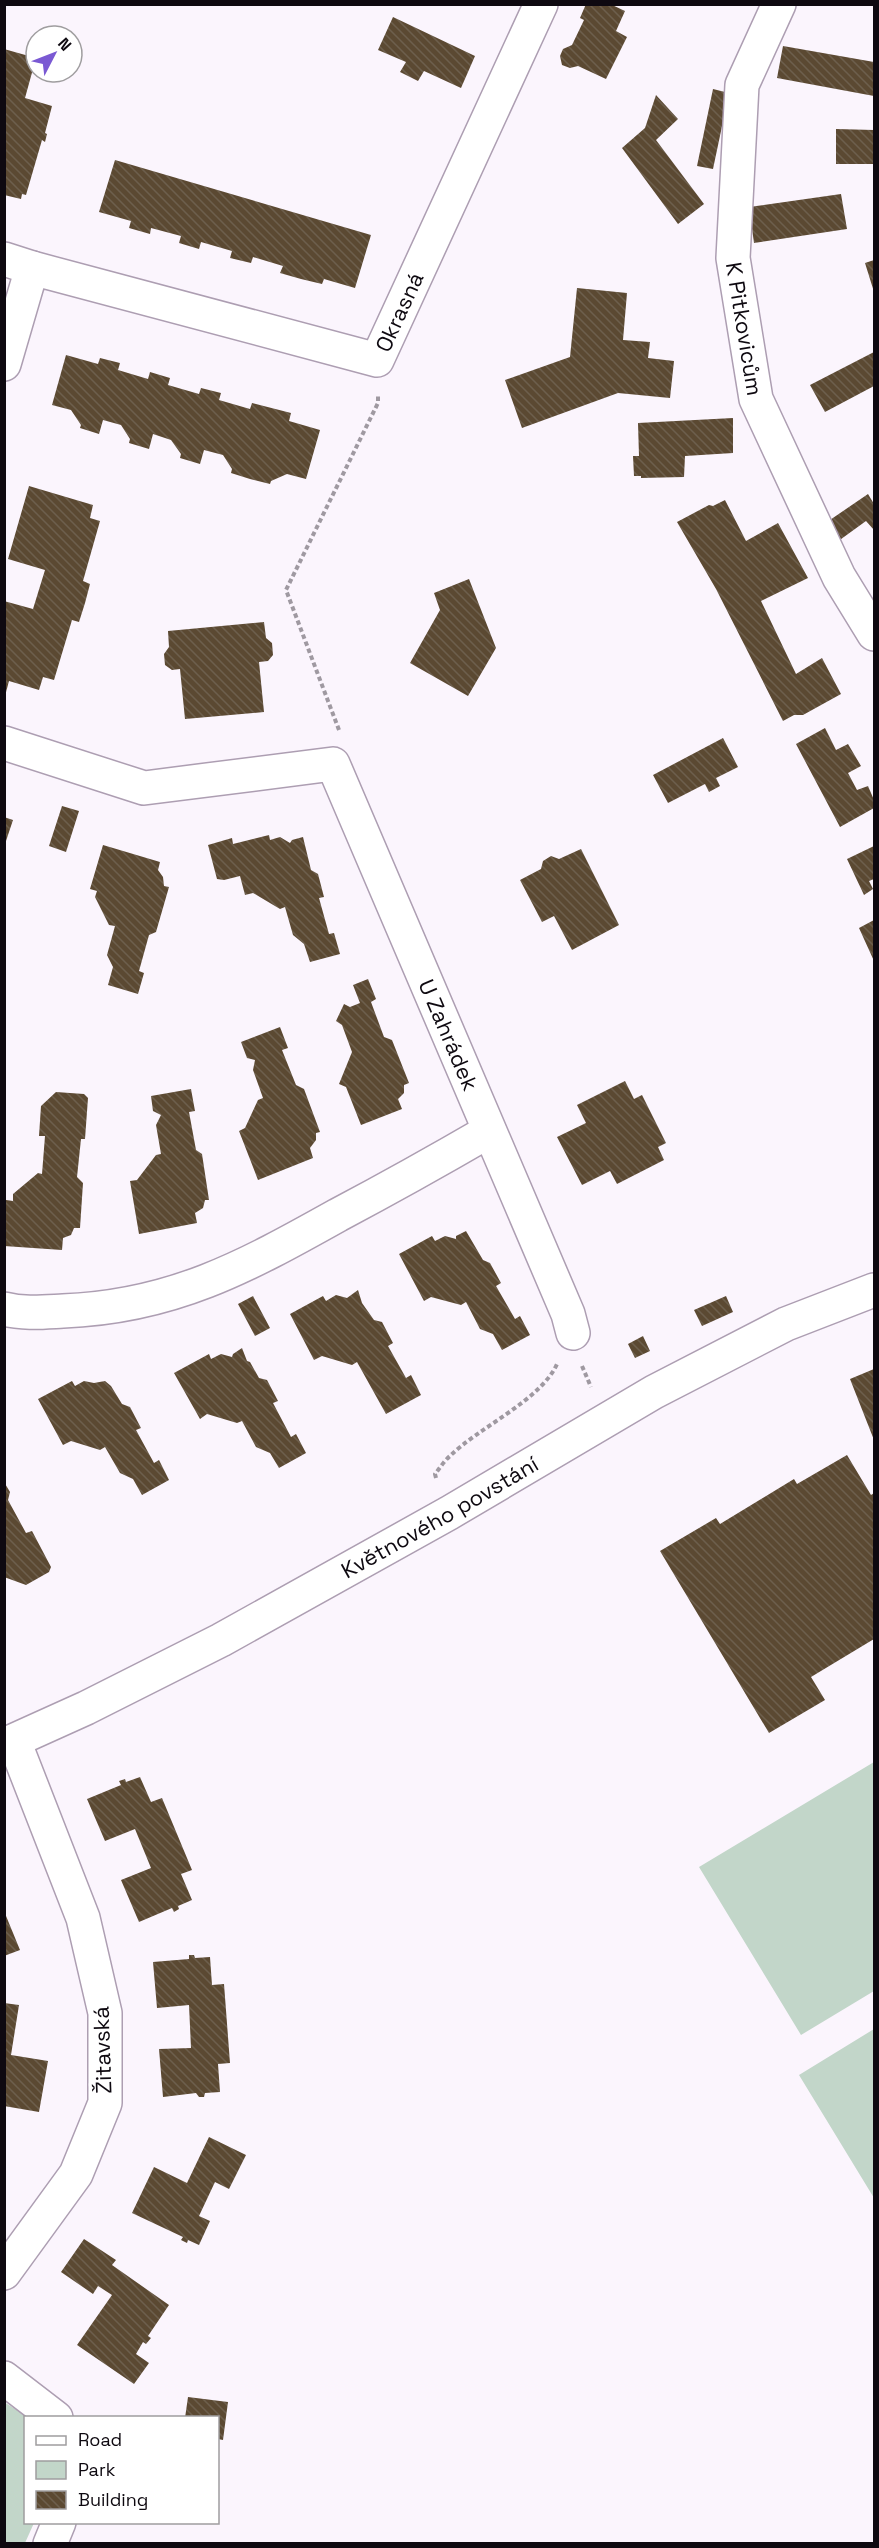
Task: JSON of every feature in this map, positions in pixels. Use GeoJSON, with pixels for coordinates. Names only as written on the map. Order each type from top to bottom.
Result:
{"type":"FeatureCollection","features":[{"type":"Feature","properties":{"kind":"street","name":"Okrasná"},"geometry":{"type":"LineString","coordinates":[[4,364],[18,264],[377,360],[541,4]]}},
{"type":"Feature","properties":{"kind":"street","name":"K Pitkovicům"},"geometry":{"type":"LineString","coordinates":[[780,4],[742,86],[733,258],[756,399],[839,577],[874,634]]}},
{"type":"Feature","properties":{"kind":"street"},"geometry":{"type":"LineString","coordinates":[[4,743],[144,788],[333,764]]}},
{"type":"Feature","properties":{"kind":"street","name":"U Zahrádek"},"geometry":{"type":"LineString","coordinates":[[333,764],[571,1323]]}},
{"type":"Feature","properties":{"kind":"street"},"geometry":{"type":"LineString","coordinates":[[4,1309],[20,1313],[93,1310],[137,1303],[187,1290],[255,1261],[489,1131]]}},
{"type":"Feature","properties":{"kind":"street","name":"Květnového povstání"},"geometry":{"type":"LineString","coordinates":[[9,1743],[87,1708],[220,1640],[449,1513],[654,1392],[786,1324],[874,1290]]}},
{"type":"Feature","properties":{"kind":"street","name":"Žitavská"},"geometry":{"type":"LineString","coordinates":[[4,2274],[76,2174],[105,2103],[105,2013],[83,1918],[9,1743]]}},
{"type":"Feature","properties":{"kind":"street"},"geometry":{"type":"LineString","coordinates":[[4,2378],[53,2416]]}},
{"type":"Feature","properties":{"kind":"street"},"geometry":{"type":"LineString","coordinates":[[50,2544],[59,2524]]}},
{"type":"Feature","properties":{"kind":"path"},"geometry":{"type":"LineString","coordinates":[[333,764],[339,728],[286,590],[378,403],[377,360]]}},
{"type":"Feature","properties":{"kind":"path"},"geometry":{"type":"LineString","coordinates":[[449,1513],[439,1493],[435,1474],[450,1456],[536,1390],[553,1373],[571,1323]]}},
{"type":"Feature","properties":{"kind":"green space"},"geometry":{"type":"Polygon","coordinates":[[[874,1762],[874,1991],[801,2035],[699,1867],[874,1762]]]}},
{"type":"Feature","properties":{"kind":"green space"},"geometry":{"type":"Polygon","coordinates":[[[874,2029],[874,2198],[799,2075],[874,2029]]]}},
{"type":"Feature","properties":{"kind":"green space"},"geometry":{"type":"Polygon","coordinates":[[[4,2402],[26,2416],[24,2416],[24,2524],[34,2524],[25,2543],[5,2543],[4,2402]]]}},
{"type":"Feature","properties":{"kind":"building"},"geometry":{"type":"Polygon","coordinates":[[[586,4],[610,4],[625,11],[616,31],[627,37],[606,79],[578,66],[570,68],[562,65],[560,56],[563,49],[572,45],[584,20],[580,18],[586,4]]]}},
{"type":"Feature","properties":{"kind":"building"},"geometry":{"type":"Polygon","coordinates":[[[393,17],[475,56],[461,88],[424,71],[418,81],[400,72],[406,62],[378,50],[393,17]]]}},
{"type":"Feature","properties":{"kind":"building"},"geometry":{"type":"Polygon","coordinates":[[[783,46],[874,62],[874,96],[777,78],[783,46]]]}},
{"type":"Feature","properties":{"kind":"building"},"geometry":{"type":"Polygon","coordinates":[[[4,49],[24,55],[24,84],[29,84],[25,98],[52,106],[45,142],[42,140],[26,195],[22,194],[21,199],[4,195],[4,49]]]}},
{"type":"Feature","properties":{"kind":"building"},"geometry":{"type":"Polygon","coordinates":[[[713,89],[729,93],[713,169],[697,166],[713,89]]]}},
{"type":"Feature","properties":{"kind":"building"},"geometry":{"type":"Polygon","coordinates":[[[656,95],[678,119],[656,140],[704,204],[678,224],[622,148],[645,128],[656,95]]]}},
{"type":"Feature","properties":{"kind":"building"},"geometry":{"type":"Polygon","coordinates":[[[836,129],[874,130],[874,164],[836,164],[836,129]]]}},
{"type":"Feature","properties":{"kind":"building"},"geometry":{"type":"Polygon","coordinates":[[[115,160],[371,235],[355,288],[324,279],[322,284],[280,273],[283,266],[253,257],[251,263],[230,258],[232,251],[201,242],[199,249],[179,243],[181,236],[151,228],[150,234],[129,228],[131,221],[99,212],[115,160]]]}},
{"type":"Feature","properties":{"kind":"building"},"geometry":{"type":"Polygon","coordinates":[[[841,194],[847,229],[754,243],[749,207],[841,194]]]}},
{"type":"Feature","properties":{"kind":"building"},"geometry":{"type":"Polygon","coordinates":[[[874,260],[874,292],[865,263],[874,260]]]}},
{"type":"Feature","properties":{"kind":"building"},"geometry":{"type":"Polygon","coordinates":[[[577,288],[627,293],[623,340],[650,342],[648,358],[674,361],[670,398],[618,393],[522,428],[505,380],[570,357],[577,288]]]}},
{"type":"Feature","properties":{"kind":"building"},"geometry":{"type":"Polygon","coordinates":[[[874,352],[874,386],[825,412],[810,385],[874,352]]]}},
{"type":"Feature","properties":{"kind":"building"},"geometry":{"type":"Polygon","coordinates":[[[66,355],[98,364],[100,358],[120,363],[118,370],[148,379],[150,372],[170,378],[168,385],[199,394],[201,388],[221,393],[219,400],[250,409],[252,403],[291,413],[289,421],[320,430],[306,479],[287,474],[271,481],[270,484],[250,479],[231,473],[232,469],[223,455],[204,450],[200,464],[180,458],[181,454],[171,440],[153,434],[149,449],[129,443],[130,439],[121,425],[103,420],[99,434],[80,428],[81,425],[71,410],[52,405],[66,355]]]}},
{"type":"Feature","properties":{"kind":"building"},"geometry":{"type":"Polygon","coordinates":[[[733,418],[733,453],[685,456],[684,477],[641,478],[641,476],[634,476],[633,456],[639,456],[638,423],[733,418]]]}},
{"type":"Feature","properties":{"kind":"building"},"geometry":{"type":"Polygon","coordinates":[[[29,486],[93,505],[90,518],[100,521],[83,581],[90,584],[85,603],[79,622],[72,620],[54,680],[43,677],[39,690],[9,681],[5,696],[4,601],[33,609],[45,570],[8,559],[29,486]]]}},
{"type":"Feature","properties":{"kind":"building"},"geometry":{"type":"Polygon","coordinates":[[[868,494],[874,504],[874,530],[866,521],[837,542],[827,522],[868,494]]]}},
{"type":"Feature","properties":{"kind":"building"},"geometry":{"type":"Polygon","coordinates":[[[725,500],[746,541],[778,523],[808,578],[761,601],[796,674],[822,658],[841,694],[803,715],[794,715],[783,721],[716,589],[677,522],[709,505],[713,506],[725,500]]]}},
{"type":"Feature","properties":{"kind":"building"},"geometry":{"type":"Polygon","coordinates":[[[469,579],[496,648],[468,696],[410,663],[440,610],[434,593],[469,579]]]}},
{"type":"Feature","properties":{"kind":"building"},"geometry":{"type":"Polygon","coordinates":[[[264,622],[266,638],[272,643],[273,655],[268,661],[259,662],[264,712],[185,719],[180,669],[172,670],[165,665],[164,654],[169,647],[168,631],[264,622]]]}},
{"type":"Feature","properties":{"kind":"building"},"geometry":{"type":"Polygon","coordinates":[[[825,728],[836,750],[848,744],[861,766],[848,773],[857,790],[868,786],[874,800],[874,808],[840,827],[796,744],[825,728]]]}},
{"type":"Feature","properties":{"kind":"building"},"geometry":{"type":"Polygon","coordinates":[[[723,738],[738,767],[716,778],[720,786],[709,792],[705,784],[668,803],[653,775],[723,738]]]}},
{"type":"Feature","properties":{"kind":"building"},"geometry":{"type":"Polygon","coordinates":[[[62,806],[79,811],[66,852],[49,846],[62,806]]]}},
{"type":"Feature","properties":{"kind":"building"},"geometry":{"type":"Polygon","coordinates":[[[4,817],[13,820],[5,844],[4,844],[4,817]]]}},
{"type":"Feature","properties":{"kind":"building"},"geometry":{"type":"Polygon","coordinates":[[[269,835],[270,840],[280,837],[290,843],[292,840],[303,837],[311,870],[318,874],[324,897],[319,898],[329,934],[334,933],[340,954],[310,962],[304,944],[293,935],[285,907],[280,909],[253,893],[245,895],[240,876],[224,880],[217,879],[208,845],[232,838],[233,844],[269,835]]]}},
{"type":"Feature","properties":{"kind":"building"},"geometry":{"type":"Polygon","coordinates":[[[103,845],[160,862],[158,870],[163,877],[164,886],[169,887],[156,932],[149,935],[139,971],[144,973],[138,994],[108,985],[113,967],[107,955],[115,926],[109,925],[95,897],[97,891],[90,889],[103,845]]]}},
{"type":"Feature","properties":{"kind":"building"},"geometry":{"type":"Polygon","coordinates":[[[874,846],[874,879],[869,881],[873,889],[864,895],[847,859],[874,846]]]}},
{"type":"Feature","properties":{"kind":"building"},"geometry":{"type":"Polygon","coordinates":[[[581,849],[619,925],[572,950],[554,916],[542,922],[520,880],[541,869],[543,861],[551,856],[559,859],[581,849]]]}},
{"type":"Feature","properties":{"kind":"building"},"geometry":{"type":"Polygon","coordinates":[[[874,920],[874,961],[859,928],[874,920]]]}},
{"type":"Feature","properties":{"kind":"building"},"geometry":{"type":"Polygon","coordinates":[[[368,979],[376,999],[371,1002],[384,1037],[392,1040],[409,1083],[404,1085],[404,1093],[398,1099],[402,1109],[361,1125],[346,1087],[339,1084],[352,1052],[342,1025],[336,1021],[344,1004],[350,1007],[360,1003],[353,985],[368,979]]]}},
{"type":"Feature","properties":{"kind":"building"},"geometry":{"type":"Polygon","coordinates":[[[280,1027],[288,1048],[282,1050],[296,1085],[304,1089],[320,1132],[316,1133],[316,1140],[310,1148],[313,1158],[258,1180],[239,1131],[245,1128],[258,1100],[263,1098],[253,1070],[255,1060],[247,1058],[241,1042],[280,1027]]]}},
{"type":"Feature","properties":{"kind":"building"},"geometry":{"type":"Polygon","coordinates":[[[625,1081],[634,1099],[642,1095],[666,1143],[658,1147],[664,1160],[617,1184],[610,1171],[582,1185],[557,1137],[586,1123],[577,1105],[625,1081]]]}},
{"type":"Feature","properties":{"kind":"building"},"geometry":{"type":"Polygon","coordinates":[[[191,1089],[195,1111],[189,1112],[196,1150],[202,1154],[209,1200],[205,1200],[203,1208],[195,1213],[197,1223],[139,1234],[130,1181],[137,1180],[156,1155],[161,1154],[156,1125],[161,1115],[153,1111],[151,1096],[191,1089]]]}},
{"type":"Feature","properties":{"kind":"building"},"geometry":{"type":"Polygon","coordinates":[[[56,1092],[84,1094],[88,1098],[85,1139],[81,1139],[77,1177],[83,1183],[80,1228],[74,1228],[71,1235],[63,1238],[62,1250],[4,1246],[6,1200],[13,1201],[13,1194],[38,1173],[42,1174],[45,1136],[39,1136],[41,1106],[56,1092]]]}},
{"type":"Feature","properties":{"kind":"building"},"geometry":{"type":"Polygon","coordinates":[[[466,1231],[483,1260],[490,1263],[501,1283],[496,1286],[515,1319],[520,1316],[530,1335],[502,1350],[493,1334],[480,1329],[466,1302],[461,1305],[431,1297],[424,1301],[399,1254],[432,1236],[435,1241],[445,1236],[456,1239],[456,1236],[466,1231]]]}},
{"type":"Feature","properties":{"kind":"building"},"geometry":{"type":"Polygon","coordinates":[[[358,1290],[362,1303],[374,1320],[382,1322],[393,1343],[388,1346],[406,1378],[411,1375],[421,1395],[386,1414],[357,1362],[352,1365],[322,1356],[314,1360],[290,1314],[323,1296],[326,1301],[336,1295],[347,1298],[358,1290]]]}},
{"type":"Feature","properties":{"kind":"building"},"geometry":{"type":"Polygon","coordinates":[[[253,1296],[270,1328],[255,1336],[238,1304],[253,1296]]]}},
{"type":"Feature","properties":{"kind":"building"},"geometry":{"type":"Polygon","coordinates":[[[726,1296],[733,1312],[702,1326],[694,1310],[726,1296]]]}},
{"type":"Feature","properties":{"kind":"building"},"geometry":{"type":"Polygon","coordinates":[[[643,1336],[650,1351],[635,1358],[628,1344],[643,1336]]]}},
{"type":"Feature","properties":{"kind":"building"},"geometry":{"type":"Polygon","coordinates":[[[242,1348],[247,1361],[250,1362],[259,1378],[267,1380],[278,1401],[273,1403],[291,1437],[296,1434],[306,1453],[279,1468],[270,1453],[256,1447],[242,1421],[237,1423],[207,1414],[200,1419],[174,1373],[209,1354],[211,1359],[221,1354],[232,1357],[242,1348]]]}},
{"type":"Feature","properties":{"kind":"building"},"geometry":{"type":"Polygon","coordinates":[[[874,1369],[874,1440],[850,1379],[874,1369]]]}},
{"type":"Feature","properties":{"kind":"building"},"geometry":{"type":"Polygon","coordinates":[[[72,1381],[75,1386],[84,1381],[94,1383],[105,1381],[111,1386],[122,1404],[130,1407],[141,1428],[136,1430],[154,1463],[159,1460],[169,1480],[142,1495],[133,1479],[120,1473],[105,1447],[100,1450],[71,1441],[63,1445],[38,1399],[72,1381]]]}},
{"type":"Feature","properties":{"kind":"building"},"geometry":{"type":"Polygon","coordinates":[[[847,1455],[871,1495],[874,1493],[874,1639],[811,1677],[825,1700],[769,1733],[660,1551],[716,1518],[720,1524],[794,1479],[797,1484],[847,1455]]]}},
{"type":"Feature","properties":{"kind":"building"},"geometry":{"type":"Polygon","coordinates":[[[4,1482],[10,1492],[8,1500],[26,1533],[32,1531],[51,1567],[49,1572],[26,1585],[4,1577],[4,1482]]]}},
{"type":"Feature","properties":{"kind":"building"},"geometry":{"type":"Polygon","coordinates":[[[140,1777],[151,1802],[162,1798],[192,1870],[181,1874],[192,1900],[178,1906],[179,1909],[174,1912],[172,1908],[139,1922],[121,1880],[151,1868],[135,1829],[105,1841],[87,1799],[121,1785],[119,1781],[125,1779],[126,1782],[140,1777]]]}},
{"type":"Feature","properties":{"kind":"building"},"geometry":{"type":"Polygon","coordinates":[[[4,1911],[20,1950],[4,1956],[4,1911]]]}},
{"type":"Feature","properties":{"kind":"building"},"geometry":{"type":"Polygon","coordinates":[[[189,1955],[194,1955],[195,1958],[210,1957],[212,1985],[224,1984],[230,2063],[218,2064],[220,2092],[205,2093],[204,2097],[199,2097],[196,2093],[163,2097],[159,2049],[191,2048],[189,2005],[157,2008],[153,1962],[189,1959],[189,1955]]]}},
{"type":"Feature","properties":{"kind":"building"},"geometry":{"type":"Polygon","coordinates":[[[4,2003],[19,2005],[11,2055],[48,2061],[39,2112],[4,2106],[4,2003]]]}},
{"type":"Feature","properties":{"kind":"building"},"geometry":{"type":"Polygon","coordinates":[[[209,2137],[246,2155],[229,2189],[215,2182],[199,2216],[210,2221],[199,2245],[188,2240],[187,2243],[181,2240],[183,2237],[132,2213],[154,2167],[187,2183],[209,2137]]]}},
{"type":"Feature","properties":{"kind":"building"},"geometry":{"type":"Polygon","coordinates":[[[84,2239],[116,2260],[112,2265],[169,2305],[148,2336],[151,2338],[146,2344],[143,2342],[136,2354],[149,2363],[134,2384],[77,2345],[112,2295],[98,2286],[93,2294],[61,2272],[84,2239]]]}},
{"type":"Feature","properties":{"kind":"building"},"geometry":{"type":"Polygon","coordinates":[[[188,2397],[228,2402],[223,2440],[219,2439],[219,2416],[185,2416],[188,2397]]]}}]}
